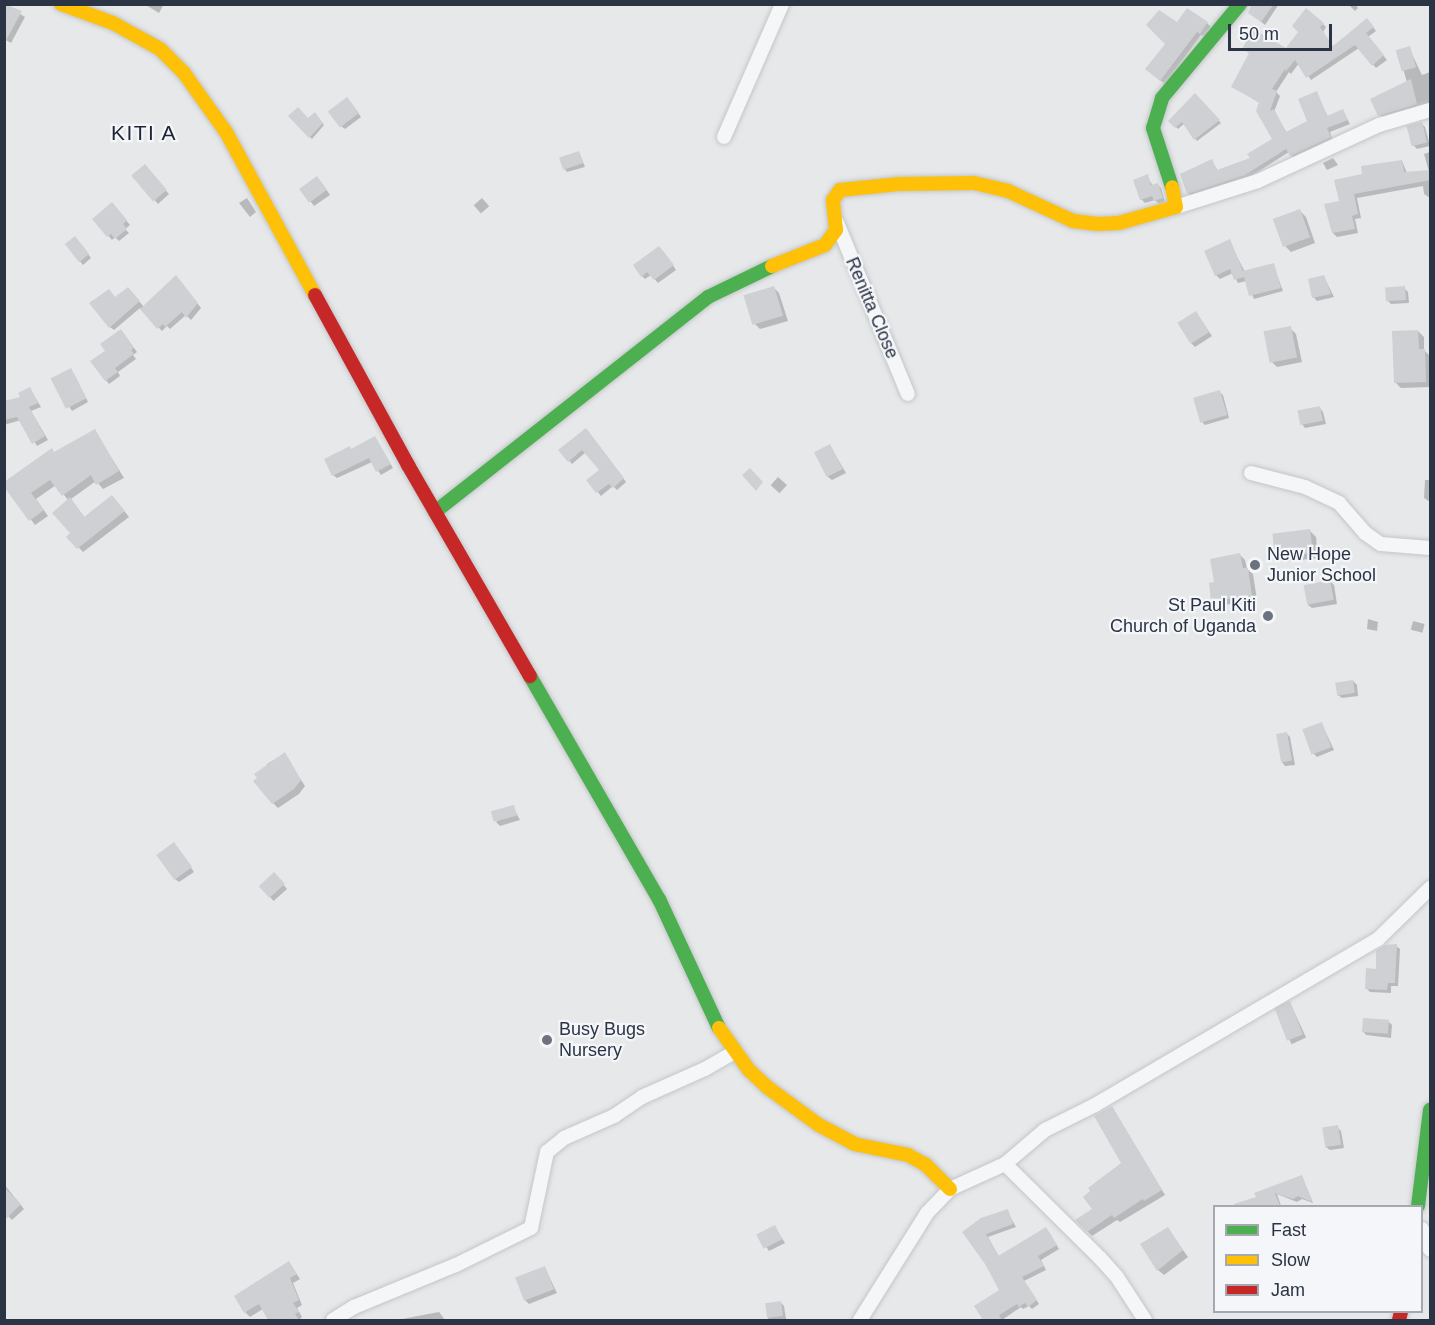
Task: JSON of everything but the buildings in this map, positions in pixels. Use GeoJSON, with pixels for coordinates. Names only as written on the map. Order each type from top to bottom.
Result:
{"type":"FeatureCollection","features":[{"type":"Feature","properties":{"kind":"street"},"geometry":{"type":"LineString","coordinates":[[61,4],[113,23],[160,49],[184,73],[226,132],[435,512],[659,898],[723,1036],[735,1052],[767,1088],[819,1125],[854,1144],[908,1155],[926,1165],[950,1189]]}},
{"type":"Feature","properties":{"kind":"street"},"geometry":{"type":"LineString","coordinates":[[724,137],[782,4]]}},
{"type":"Feature","properties":{"kind":"street"},"geometry":{"type":"LineString","coordinates":[[1176,207],[1176,200],[1153,128],[1162,98],[1240,4]]}},
{"type":"Feature","properties":{"kind":"street"},"geometry":{"type":"LineString","coordinates":[[435,512],[708,297],[783,261],[825,245],[832,238],[837,223],[833,200],[840,190],[899,184],[974,183],[1008,191],[1073,221],[1098,224],[1119,223],[1258,181],[1379,125],[1431,110]]}},
{"type":"Feature","properties":{"kind":"street","name":"Renitta Close"},"geometry":{"type":"LineString","coordinates":[[837,223],[908,394]]}},
{"type":"Feature","properties":{"kind":"street"},"geometry":{"type":"LineString","coordinates":[[1251,473],[1305,487],[1339,503],[1365,533],[1381,544],[1431,548]]}},
{"type":"Feature","properties":{"kind":"street"},"geometry":{"type":"LineString","coordinates":[[860,1320],[927,1213],[950,1189],[1005,1164],[1045,1130],[1095,1105],[1378,939],[1431,888]]}},
{"type":"Feature","properties":{"kind":"street"},"geometry":{"type":"LineString","coordinates":[[333,1320],[354,1307],[456,1265],[531,1228],[547,1152],[564,1138],[614,1116],[642,1097],[705,1069],[735,1052]]}},
{"type":"Feature","properties":{"kind":"street"},"geometry":{"type":"LineString","coordinates":[[1418,1205],[1431,1110]]}},
{"type":"Feature","properties":{"kind":"street"},"geometry":{"type":"LineString","coordinates":[[1005,1164],[1100,1258],[1117,1277],[1145,1320]]}},
{"type":"Feature","properties":{"kind":"street"},"geometry":{"type":"LineString","coordinates":[[1423,1231],[1431,1250]]}},
{"type":"Feature","properties":{"kind":"traffic: fast"},"geometry":{"type":"LineString","coordinates":[[1172,187],[1153,128],[1162,98],[1240,4]]}},
{"type":"Feature","properties":{"kind":"traffic: fast"},"geometry":{"type":"LineString","coordinates":[[435,512],[708,297],[772,266]]}},
{"type":"Feature","properties":{"kind":"traffic: fast"},"geometry":{"type":"LineString","coordinates":[[530,676],[659,899],[719,1028]]}},
{"type":"Feature","properties":{"kind":"traffic: fast"},"geometry":{"type":"LineString","coordinates":[[1418,1205],[1430,1110]]}},
{"type":"Feature","properties":{"kind":"traffic: slow"},"geometry":{"type":"LineString","coordinates":[[61,4],[113,23],[160,49],[184,73],[226,132],[315,295]]}},
{"type":"Feature","properties":{"kind":"traffic: slow"},"geometry":{"type":"LineString","coordinates":[[772,266],[825,245],[836,230],[833,200],[840,190],[899,184],[974,183],[1008,191],[1073,221],[1098,224],[1119,223],[1176,207],[1172,187]]}},
{"type":"Feature","properties":{"kind":"traffic: slow"},"geometry":{"type":"LineString","coordinates":[[719,1028],[749,1070],[767,1087],[819,1125],[854,1144],[908,1155],[926,1165],[950,1189]]}},
{"type":"Feature","properties":{"kind":"traffic: jam"},"geometry":{"type":"LineString","coordinates":[[315,295],[408,465],[530,676]]}},
{"type":"Feature","properties":{"kind":"traffic: jam"},"geometry":{"type":"LineString","coordinates":[[1399,1320],[1401,1313]]}},
{"type":"Feature","properties":{"kind":"place","name":"New Hope Junior School"},"geometry":{"type":"Point","coordinates":[1255,565]}},
{"type":"Feature","properties":{"kind":"place","name":"St Paul Kiti Church of Uganda"},"geometry":{"type":"Point","coordinates":[1268,616]}},
{"type":"Feature","properties":{"kind":"place","name":"Busy Bugs Nursery"},"geometry":{"type":"Point","coordinates":[547,1040]}},
{"type":"Feature","properties":{"kind":"district","name":"KITI A"},"geometry":{"type":"Point","coordinates":[144,133]}}]}
